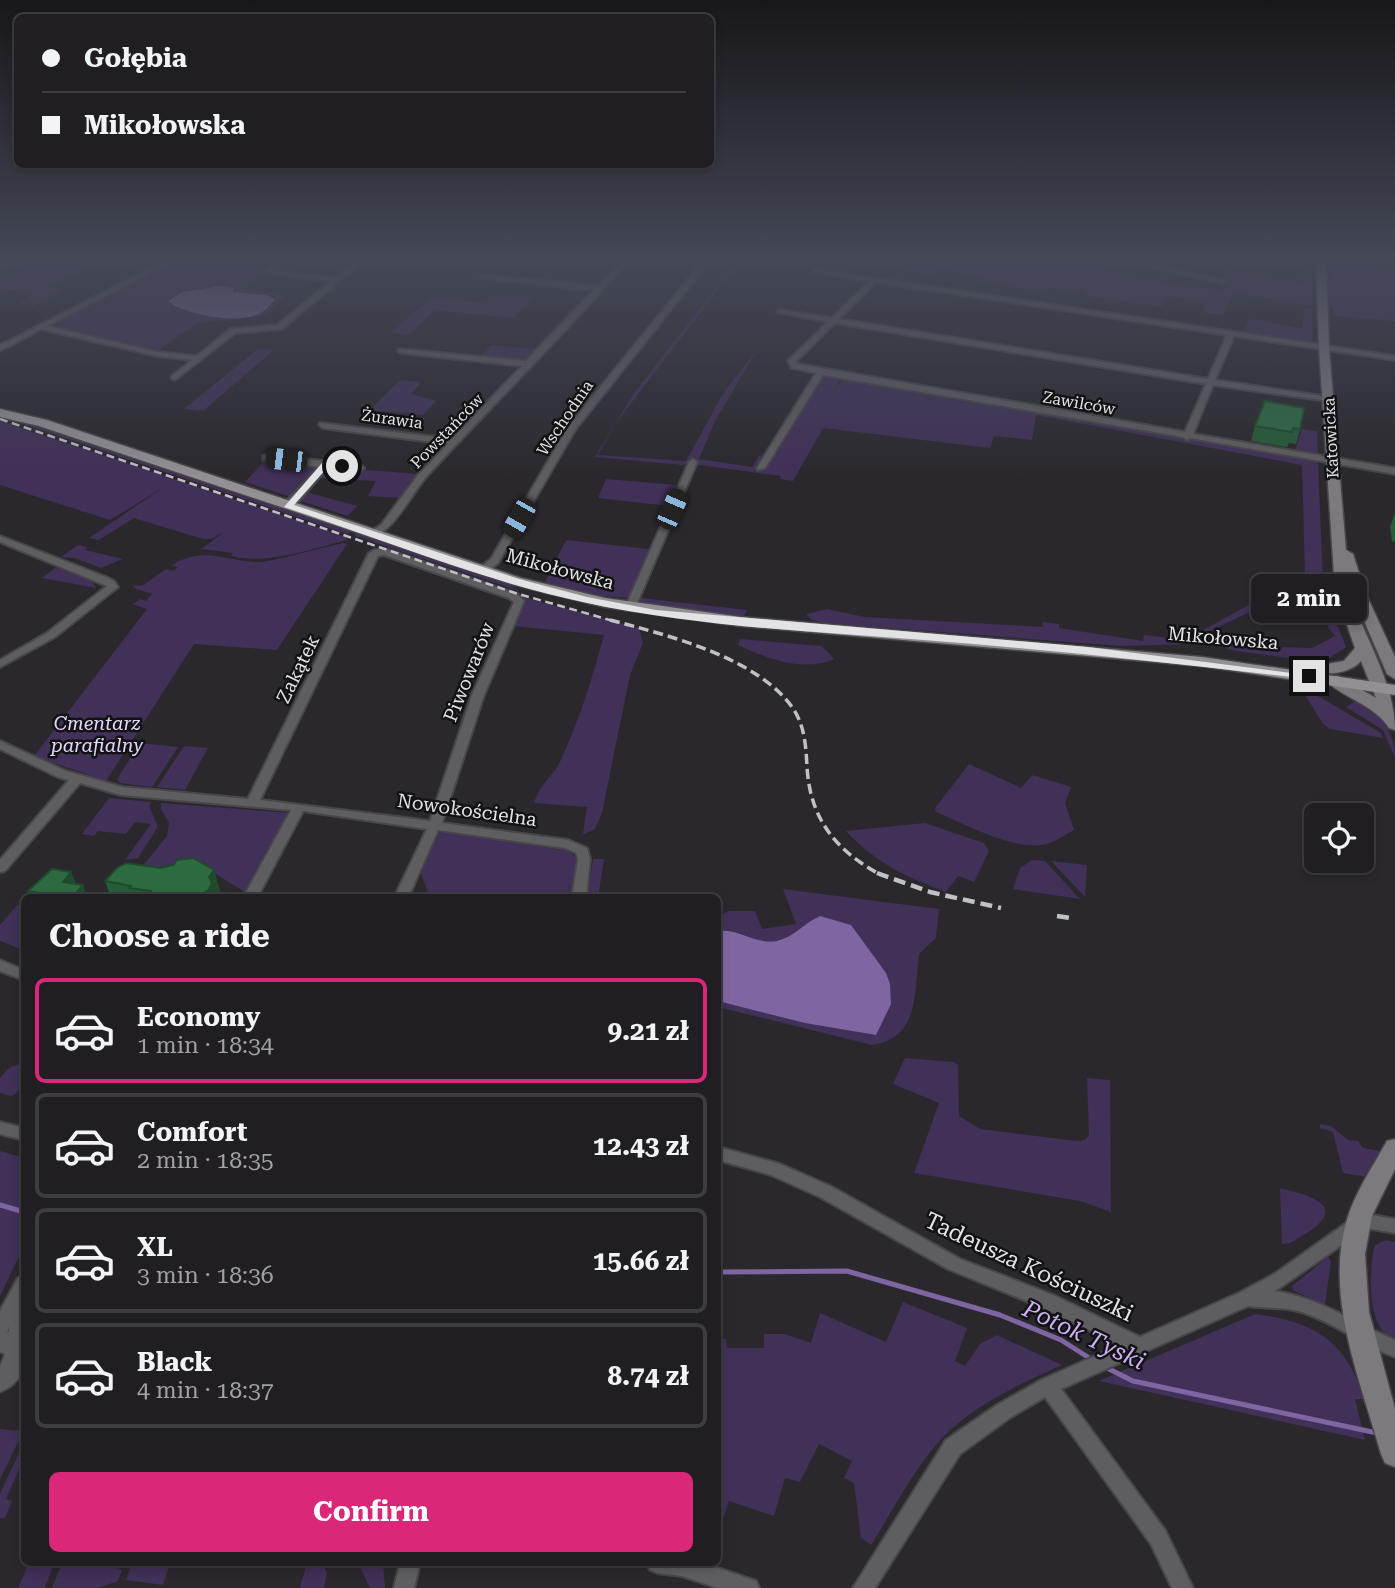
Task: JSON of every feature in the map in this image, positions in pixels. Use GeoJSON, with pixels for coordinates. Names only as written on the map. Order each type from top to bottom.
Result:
{"type":"FeatureCollection","features":[{"type":"Feature","properties":{"kind":"main road","name":"Katowicka"},"geometry":{"type":"LineString","coordinates":[[1323,331],[1342,590],[1364,647],[1386,684],[1393,722]]}},
{"type":"Feature","properties":{"kind":"main road","name":"Mikołowska"},"geometry":{"type":"LineString","coordinates":[[0,405],[43,423],[483,570],[575,597],[629,608],[743,623],[1088,650],[1327,674],[1386,684]]}},
{"type":"Feature","properties":{"kind":"main road","name":"Mikołowska"},"geometry":{"type":"LineString","coordinates":[[0,413],[43,423]]}},
{"type":"Feature","properties":{"kind":"main road","name":"Katowicka"},"geometry":{"type":"LineString","coordinates":[[1337,535],[1393,666]]}},
{"type":"Feature","properties":{"kind":"main road"},"geometry":{"type":"LineString","coordinates":[[1327,674],[1349,665],[1364,647]]}},
{"type":"Feature","properties":{"kind":"main road"},"geometry":{"type":"LineString","coordinates":[[1327,674],[1360,694],[1393,722]]}},
{"type":"Feature","properties":{"kind":"main road"},"geometry":{"type":"LineString","coordinates":[[1395,1148],[1357,1224],[1354,1272],[1361,1334],[1395,1453]]}},
{"type":"Feature","properties":{"kind":"street"},"geometry":{"type":"LineString","coordinates":[[2,346],[32,331]]}},
{"type":"Feature","properties":{"kind":"street"},"geometry":{"type":"LineString","coordinates":[[58,331],[157,354],[199,358]]}},
{"type":"Feature","properties":{"kind":"street"},"geometry":{"type":"LineString","coordinates":[[175,378],[233,331]]}},
{"type":"Feature","properties":{"kind":"street","name":"Powstańców"},"geometry":{"type":"LineString","coordinates":[[373,534],[384,527],[415,484],[559,331]]}},
{"type":"Feature","properties":{"kind":"street","name":"Wschodnia"},"geometry":{"type":"LineString","coordinates":[[483,570],[495,561],[571,429],[650,331]]}},
{"type":"Feature","properties":{"kind":"street"},"geometry":{"type":"LineString","coordinates":[[761,468],[821,372],[795,366],[792,361],[822,331]]}},
{"type":"Feature","properties":{"kind":"street"},"geometry":{"type":"LineString","coordinates":[[901,331],[1329,399]]}},
{"type":"Feature","properties":{"kind":"street"},"geometry":{"type":"LineString","coordinates":[[1206,331],[1395,358]]}},
{"type":"Feature","properties":{"kind":"street"},"geometry":{"type":"LineString","coordinates":[[1187,437],[1231,335]]}},
{"type":"Feature","properties":{"kind":"street"},"geometry":{"type":"LineString","coordinates":[[402,351],[529,364]]}},
{"type":"Feature","properties":{"kind":"street","name":"Zawilców"},"geometry":{"type":"LineString","coordinates":[[821,372],[1395,471]]}},
{"type":"Feature","properties":{"kind":"street","name":"Żurawia"},"geometry":{"type":"LineString","coordinates":[[323,425],[456,442]]}},
{"type":"Feature","properties":{"kind":"street"},"geometry":{"type":"LineString","coordinates":[[267,458],[360,468]]}},
{"type":"Feature","properties":{"kind":"street"},"geometry":{"type":"LineString","coordinates":[[629,608],[693,462]]}},
{"type":"Feature","properties":{"kind":"street"},"geometry":{"type":"LineString","coordinates":[[287,505],[296,500],[325,465]]}},
{"type":"Feature","properties":{"kind":"street"},"geometry":{"type":"LineString","coordinates":[[0,539],[102,579],[113,587],[51,635],[0,664]]}},
{"type":"Feature","properties":{"kind":"street","name":"Zakątek"},"geometry":{"type":"LineString","coordinates":[[252,803],[373,555],[378,552]]}},
{"type":"Feature","properties":{"kind":"street","name":"Piwowarów"},"geometry":{"type":"LineString","coordinates":[[378,552],[513,596],[519,601],[478,695],[435,824],[403,894]]}},
{"type":"Feature","properties":{"kind":"street","name":"Nowokościelna"},"geometry":{"type":"LineString","coordinates":[[0,745],[76,780],[121,792],[299,807],[435,824],[576,847],[584,859],[580,894]]}},
{"type":"Feature","properties":{"kind":"street"},"geometry":{"type":"LineString","coordinates":[[0,868],[76,780]]}},
{"type":"Feature","properties":{"kind":"street"},"geometry":{"type":"LineString","coordinates":[[252,894],[299,807]]}},
{"type":"Feature","properties":{"kind":"street"},"geometry":{"type":"LineString","coordinates":[[0,965],[21,974]]}},
{"type":"Feature","properties":{"kind":"street"},"geometry":{"type":"LineString","coordinates":[[0,1128],[21,1133]]}},
{"type":"Feature","properties":{"kind":"street","name":"Tadeusza Kościuszki"},"geometry":{"type":"LineString","coordinates":[[721,1155],[774,1169],[826,1192],[954,1265],[1047,1301],[1138,1345],[1245,1299],[1293,1270],[1357,1224]]}},
{"type":"Feature","properties":{"kind":"street"},"geometry":{"type":"LineString","coordinates":[[1357,1224],[1372,1222],[1395,1226]]}},
{"type":"Feature","properties":{"kind":"street"},"geometry":{"type":"LineString","coordinates":[[0,1328],[21,1289]]}},
{"type":"Feature","properties":{"kind":"street","name":"Tadeusza Kościuszki"},"geometry":{"type":"LineString","coordinates":[[1245,1299],[1278,1297],[1295,1300],[1332,1316],[1361,1334]]}},
{"type":"Feature","properties":{"kind":"street"},"geometry":{"type":"LineString","coordinates":[[11,1379],[21,1317]]}},
{"type":"Feature","properties":{"kind":"street"},"geometry":{"type":"LineString","coordinates":[[1361,1334],[1395,1349]]}},
{"type":"Feature","properties":{"kind":"street"},"geometry":{"type":"LineString","coordinates":[[863,1588],[953,1447],[1004,1411],[1048,1385],[1138,1345]]}},
{"type":"Feature","properties":{"kind":"street"},"geometry":{"type":"LineString","coordinates":[[1048,1385],[1158,1537],[1183,1588]]}},
{"type":"Feature","properties":{"kind":"street"},"geometry":{"type":"LineString","coordinates":[[404,1588],[409,1566]]}},
{"type":"Feature","properties":{"kind":"street"},"geometry":{"type":"LineString","coordinates":[[682,1566],[749,1588]]}},
{"type":"Feature","properties":{"kind":"green space"},"geometry":{"type":"Polygon","coordinates":[[[68,331],[186,331],[158,351],[68,331]]]}},
{"type":"Feature","properties":{"kind":"green space"},"geometry":{"type":"Polygon","coordinates":[[[393,331],[414,331],[410,335],[391,333],[393,331]]]}},
{"type":"Feature","properties":{"kind":"green space"},"geometry":{"type":"Polygon","coordinates":[[[682,331],[686,331],[616,423],[598,455],[686,461],[724,392],[759,347],[716,419],[699,459],[752,467],[759,456],[764,456],[756,468],[764,470],[822,377],[839,377],[837,380],[840,381],[832,392],[844,378],[1318,462],[1323,581],[1304,586],[1206,633],[1200,642],[1190,637],[1305,575],[1302,465],[1036,415],[1032,440],[994,436],[990,448],[823,428],[793,481],[780,479],[781,476],[700,465],[695,467],[697,460],[683,465],[595,457],[634,393],[682,331]]]}},
{"type":"Feature","properties":{"kind":"green space"},"geometry":{"type":"Polygon","coordinates":[[[1313,331],[1313,343],[1243,333],[1313,331]]]}},
{"type":"Feature","properties":{"kind":"green space"},"geometry":{"type":"Polygon","coordinates":[[[491,345],[537,349],[526,362],[479,357],[491,345]]]}},
{"type":"Feature","properties":{"kind":"green space"},"geometry":{"type":"Polygon","coordinates":[[[258,349],[274,350],[203,411],[184,409],[258,349]]]}},
{"type":"Feature","properties":{"kind":"green space"},"geometry":{"type":"Polygon","coordinates":[[[400,380],[422,382],[411,394],[436,401],[423,415],[370,410],[400,380]]]}},
{"type":"Feature","properties":{"kind":"green space"},"geometry":{"type":"Polygon","coordinates":[[[0,416],[32,425],[351,532],[347,534],[0,416]]]}},
{"type":"Feature","properties":{"kind":"green space"},"geometry":{"type":"Polygon","coordinates":[[[0,421],[346,537],[347,540],[289,555],[245,558],[231,556],[233,553],[202,549],[222,533],[211,539],[203,539],[134,518],[99,540],[89,538],[161,489],[110,520],[0,485],[0,421]]]}},
{"type":"Feature","properties":{"kind":"green space"},"geometry":{"type":"Polygon","coordinates":[[[1302,429],[1317,431],[1318,456],[1294,453],[1302,429]]]}},
{"type":"Feature","properties":{"kind":"green space"},"geometry":{"type":"Polygon","coordinates":[[[266,459],[321,467],[291,497],[245,482],[266,459]]]}},
{"type":"Feature","properties":{"kind":"green space"},"geometry":{"type":"Polygon","coordinates":[[[328,467],[418,474],[399,498],[368,496],[376,481],[319,478],[328,467]]]}},
{"type":"Feature","properties":{"kind":"green space"},"geometry":{"type":"Polygon","coordinates":[[[606,479],[677,485],[669,506],[598,498],[606,479]]]}},
{"type":"Feature","properties":{"kind":"green space"},"geometry":{"type":"Polygon","coordinates":[[[306,492],[357,506],[348,516],[300,501],[306,492]]]}},
{"type":"Feature","properties":{"kind":"green space"},"geometry":{"type":"Polygon","coordinates":[[[355,533],[507,584],[519,591],[355,536],[355,533]]]}},
{"type":"Feature","properties":{"kind":"green space"},"geometry":{"type":"Polygon","coordinates":[[[566,540],[649,549],[631,598],[600,596],[545,582],[566,540]]]}},
{"type":"Feature","properties":{"kind":"green space","name":"Cmentarz parafialny"},"geometry":{"type":"Polygon","coordinates":[[[347,544],[277,650],[194,644],[106,781],[34,756],[147,609],[133,604],[140,599],[146,601],[152,594],[134,588],[133,585],[142,586],[166,569],[174,571],[178,567],[171,566],[196,556],[268,561],[347,544]]]}},
{"type":"Feature","properties":{"kind":"green space"},"geometry":{"type":"Polygon","coordinates":[[[78,545],[87,547],[85,550],[123,559],[101,568],[75,558],[61,557],[78,545]]]}},
{"type":"Feature","properties":{"kind":"green space"},"geometry":{"type":"Polygon","coordinates":[[[56,567],[92,581],[96,588],[42,578],[56,567]]]}},
{"type":"Feature","properties":{"kind":"green space"},"geometry":{"type":"Polygon","coordinates":[[[1314,591],[1324,592],[1346,647],[1326,660],[1312,661],[1236,651],[1216,645],[1219,639],[1228,636],[1246,638],[1245,643],[1281,651],[1283,647],[1312,648],[1335,636],[1327,626],[1335,624],[1326,613],[1309,613],[1301,603],[1302,595],[1314,591]]]}},
{"type":"Feature","properties":{"kind":"green space"},"geometry":{"type":"Polygon","coordinates":[[[522,597],[639,628],[643,643],[630,675],[602,813],[595,829],[576,838],[583,834],[587,807],[534,803],[567,747],[585,700],[604,635],[513,626],[522,597]]]}},
{"type":"Feature","properties":{"kind":"green space"},"geometry":{"type":"Polygon","coordinates":[[[641,598],[747,610],[744,616],[637,603],[641,598]]]}},
{"type":"Feature","properties":{"kind":"green space"},"geometry":{"type":"Polygon","coordinates":[[[827,609],[865,617],[1043,627],[1042,622],[1059,624],[1059,628],[1143,641],[1144,635],[1186,640],[1194,644],[1120,646],[825,623],[812,620],[806,614],[827,609]]]}},
{"type":"Feature","properties":{"kind":"green space"},"geometry":{"type":"Polygon","coordinates":[[[740,639],[822,646],[834,659],[811,665],[785,662],[738,645],[740,639]]]}},
{"type":"Feature","properties":{"kind":"green space"},"geometry":{"type":"Polygon","coordinates":[[[1299,685],[1381,733],[1383,738],[1330,729],[1323,724],[1299,685]]]}},
{"type":"Feature","properties":{"kind":"green space"},"geometry":{"type":"Polygon","coordinates":[[[1361,697],[1389,731],[1395,757],[1383,730],[1346,707],[1361,697]]]}},
{"type":"Feature","properties":{"kind":"green space"},"geometry":{"type":"Polygon","coordinates":[[[140,743],[178,747],[152,787],[120,783],[117,779],[140,743]]]}},
{"type":"Feature","properties":{"kind":"green space"},"geometry":{"type":"Polygon","coordinates":[[[184,746],[208,748],[185,790],[157,787],[184,746]]]}},
{"type":"Feature","properties":{"kind":"green space"},"geometry":{"type":"Polygon","coordinates":[[[969,764],[1021,788],[1032,775],[1071,787],[1065,803],[1074,830],[1050,843],[1023,844],[992,836],[936,812],[935,808],[969,764]]]}},
{"type":"Feature","properties":{"kind":"green space"},"geometry":{"type":"Polygon","coordinates":[[[109,798],[151,802],[149,806],[158,827],[138,858],[125,860],[151,824],[135,822],[126,834],[98,831],[94,836],[82,834],[109,798]]]}},
{"type":"Feature","properties":{"kind":"green space"},"geometry":{"type":"Polygon","coordinates":[[[161,803],[291,813],[248,894],[211,871],[136,874],[167,836],[169,823],[161,809],[161,803]]]}},
{"type":"Feature","properties":{"kind":"green space"},"geometry":{"type":"Polygon","coordinates":[[[925,823],[984,843],[989,851],[974,882],[958,876],[946,892],[932,887],[880,860],[846,831],[925,823]]]}},
{"type":"Feature","properties":{"kind":"green space"},"geometry":{"type":"Polygon","coordinates":[[[444,831],[568,851],[578,859],[573,894],[429,894],[420,871],[437,834],[444,831]]]}},
{"type":"Feature","properties":{"kind":"green space"},"geometry":{"type":"Polygon","coordinates":[[[593,859],[604,859],[599,894],[588,894],[593,859]]]}},
{"type":"Feature","properties":{"kind":"green space"},"geometry":{"type":"Polygon","coordinates":[[[1032,860],[1045,861],[1080,899],[1013,889],[1020,868],[1032,860]]]}},
{"type":"Feature","properties":{"kind":"green space"},"geometry":{"type":"Polygon","coordinates":[[[1051,861],[1087,865],[1085,897],[1051,861]]]}},
{"type":"Feature","properties":{"kind":"green space"},"geometry":{"type":"Polygon","coordinates":[[[783,889],[939,909],[936,938],[919,954],[912,1012],[899,1033],[888,1041],[872,1045],[721,1008],[721,915],[728,911],[755,911],[762,929],[796,924],[783,889]]]}},
{"type":"Feature","properties":{"kind":"green space"},"geometry":{"type":"Polygon","coordinates":[[[17,905],[21,905],[21,949],[0,941],[0,925],[17,905]]]}},
{"type":"Feature","properties":{"kind":"green space"},"geometry":{"type":"Polygon","coordinates":[[[905,1058],[953,1062],[958,1065],[959,1116],[980,1129],[1077,1141],[1085,1140],[1089,1135],[1087,1078],[1110,1080],[1111,1212],[1080,1201],[914,1173],[939,1103],[893,1084],[905,1058]]]}},
{"type":"Feature","properties":{"kind":"green space"},"geometry":{"type":"Polygon","coordinates":[[[21,1063],[21,1086],[12,1096],[0,1093],[0,1078],[9,1068],[21,1063]]]}},
{"type":"Feature","properties":{"kind":"green space"},"geometry":{"type":"Polygon","coordinates":[[[1320,1124],[1331,1126],[1348,1140],[1358,1141],[1363,1148],[1381,1151],[1367,1177],[1343,1173],[1333,1132],[1320,1128],[1320,1124]]]}},
{"type":"Feature","properties":{"kind":"green space"},"geometry":{"type":"Polygon","coordinates":[[[0,1151],[21,1157],[21,1252],[0,1296],[0,1151]]]}},
{"type":"Feature","properties":{"kind":"green space"},"geometry":{"type":"Polygon","coordinates":[[[1280,1188],[1312,1198],[1325,1208],[1325,1215],[1319,1223],[1295,1240],[1282,1244],[1280,1188]]]}},
{"type":"Feature","properties":{"kind":"green space"},"geometry":{"type":"Polygon","coordinates":[[[1386,1240],[1395,1242],[1395,1342],[1379,1325],[1372,1302],[1373,1252],[1375,1245],[1386,1240]]]}},
{"type":"Feature","properties":{"kind":"green space"},"geometry":{"type":"Polygon","coordinates":[[[1328,1257],[1331,1261],[1325,1305],[1294,1291],[1292,1286],[1328,1257]]]}},
{"type":"Feature","properties":{"kind":"green space"},"geometry":{"type":"Polygon","coordinates":[[[903,1302],[967,1328],[955,1361],[965,1366],[980,1344],[997,1335],[1062,1365],[986,1403],[946,1434],[915,1473],[871,1545],[861,1538],[854,1483],[844,1478],[852,1461],[819,1444],[800,1482],[785,1478],[774,1516],[729,1501],[721,1525],[721,1339],[726,1339],[727,1348],[764,1348],[764,1334],[785,1334],[811,1343],[820,1313],[886,1342],[903,1302]]]}},
{"type":"Feature","properties":{"kind":"green space"},"geometry":{"type":"Polygon","coordinates":[[[1255,1314],[1294,1322],[1311,1329],[1337,1348],[1357,1379],[1364,1399],[1355,1399],[1365,1440],[1099,1381],[1255,1314]]]}},
{"type":"Feature","properties":{"kind":"green space"},"geometry":{"type":"Polygon","coordinates":[[[0,1429],[20,1431],[21,1436],[0,1479],[0,1429]]]}},
{"type":"Feature","properties":{"kind":"green space"},"geometry":{"type":"Polygon","coordinates":[[[21,1448],[21,1465],[6,1499],[12,1501],[5,1518],[0,1518],[0,1494],[21,1448]]]}},
{"type":"Feature","properties":{"kind":"green space"},"geometry":{"type":"Polygon","coordinates":[[[28,1566],[53,1566],[45,1588],[18,1588],[28,1566]]]}},
{"type":"Feature","properties":{"kind":"green space"},"geometry":{"type":"Polygon","coordinates":[[[61,1566],[113,1566],[122,1570],[118,1581],[98,1588],[52,1588],[61,1566]]]}},
{"type":"Feature","properties":{"kind":"green space"},"geometry":{"type":"Polygon","coordinates":[[[131,1566],[169,1566],[163,1585],[126,1580],[131,1566]]]}},
{"type":"Feature","properties":{"kind":"green space"},"geometry":{"type":"Polygon","coordinates":[[[306,1566],[324,1566],[327,1573],[324,1588],[300,1588],[306,1566]]]}},
{"type":"Feature","properties":{"kind":"green space"},"geometry":{"type":"Polygon","coordinates":[[[359,1566],[383,1566],[385,1588],[370,1588],[359,1566]]]}},
{"type":"Feature","properties":{"kind":"shaded area"},"geometry":{"type":"Polygon","coordinates":[[[820,916],[851,925],[886,973],[890,984],[891,1004],[876,1035],[805,1023],[721,1002],[721,931],[769,942],[789,936],[820,916]]]}},
{"type":"Feature","properties":{"kind":"building"},"geometry":{"type":"Polygon","coordinates":[[[1265,401],[1304,408],[1300,429],[1293,428],[1292,432],[1255,426],[1265,401]]]}},
{"type":"Feature","properties":{"kind":"building"},"geometry":{"type":"Polygon","coordinates":[[[193,858],[214,870],[209,877],[212,883],[208,891],[202,894],[149,894],[151,891],[105,881],[126,863],[160,868],[173,865],[177,860],[193,858]]]}},
{"type":"Feature","properties":{"kind":"building"},"geometry":{"type":"Polygon","coordinates":[[[52,869],[71,872],[63,882],[83,885],[75,894],[28,891],[52,869]]]}},
{"type":"Feature","properties":{"kind":"waterway","name":"Potok Tyski"},"geometry":{"type":"LineString","coordinates":[[0,1205],[21,1211]]}},
{"type":"Feature","properties":{"kind":"waterway","name":"Potok Tyski"},"geometry":{"type":"LineString","coordinates":[[721,1272],[847,1271],[1000,1315],[1061,1340],[1094,1361]]}},
{"type":"Feature","properties":{"kind":"waterway","name":"Potok Tyski"},"geometry":{"type":"LineString","coordinates":[[1103,1366],[1133,1381],[1377,1433]]}},
{"type":"Feature","properties":{"kind":"railway"},"geometry":{"type":"LineString","coordinates":[[0,419],[515,593],[617,622]]}},
{"type":"Feature","properties":{"kind":"railway"},"geometry":{"type":"LineString","coordinates":[[610,620],[711,651],[759,676],[779,692],[801,723],[809,786],[820,818],[839,844],[878,873]]}},
{"type":"Feature","properties":{"kind":"railway"},"geometry":{"type":"LineString","coordinates":[[878,873],[930,892],[1001,908]]}},
{"type":"Feature","properties":{"kind":"railway"},"geometry":{"type":"LineString","coordinates":[[1057,916],[1070,918]]}},
{"type":"Feature","properties":{"kind":"route"},"geometry":{"type":"LineString","coordinates":[[342,466],[325,465],[296,500],[287,505],[516,581],[586,600],[656,613],[729,622],[1088,650],[1309,676]]}}]}
